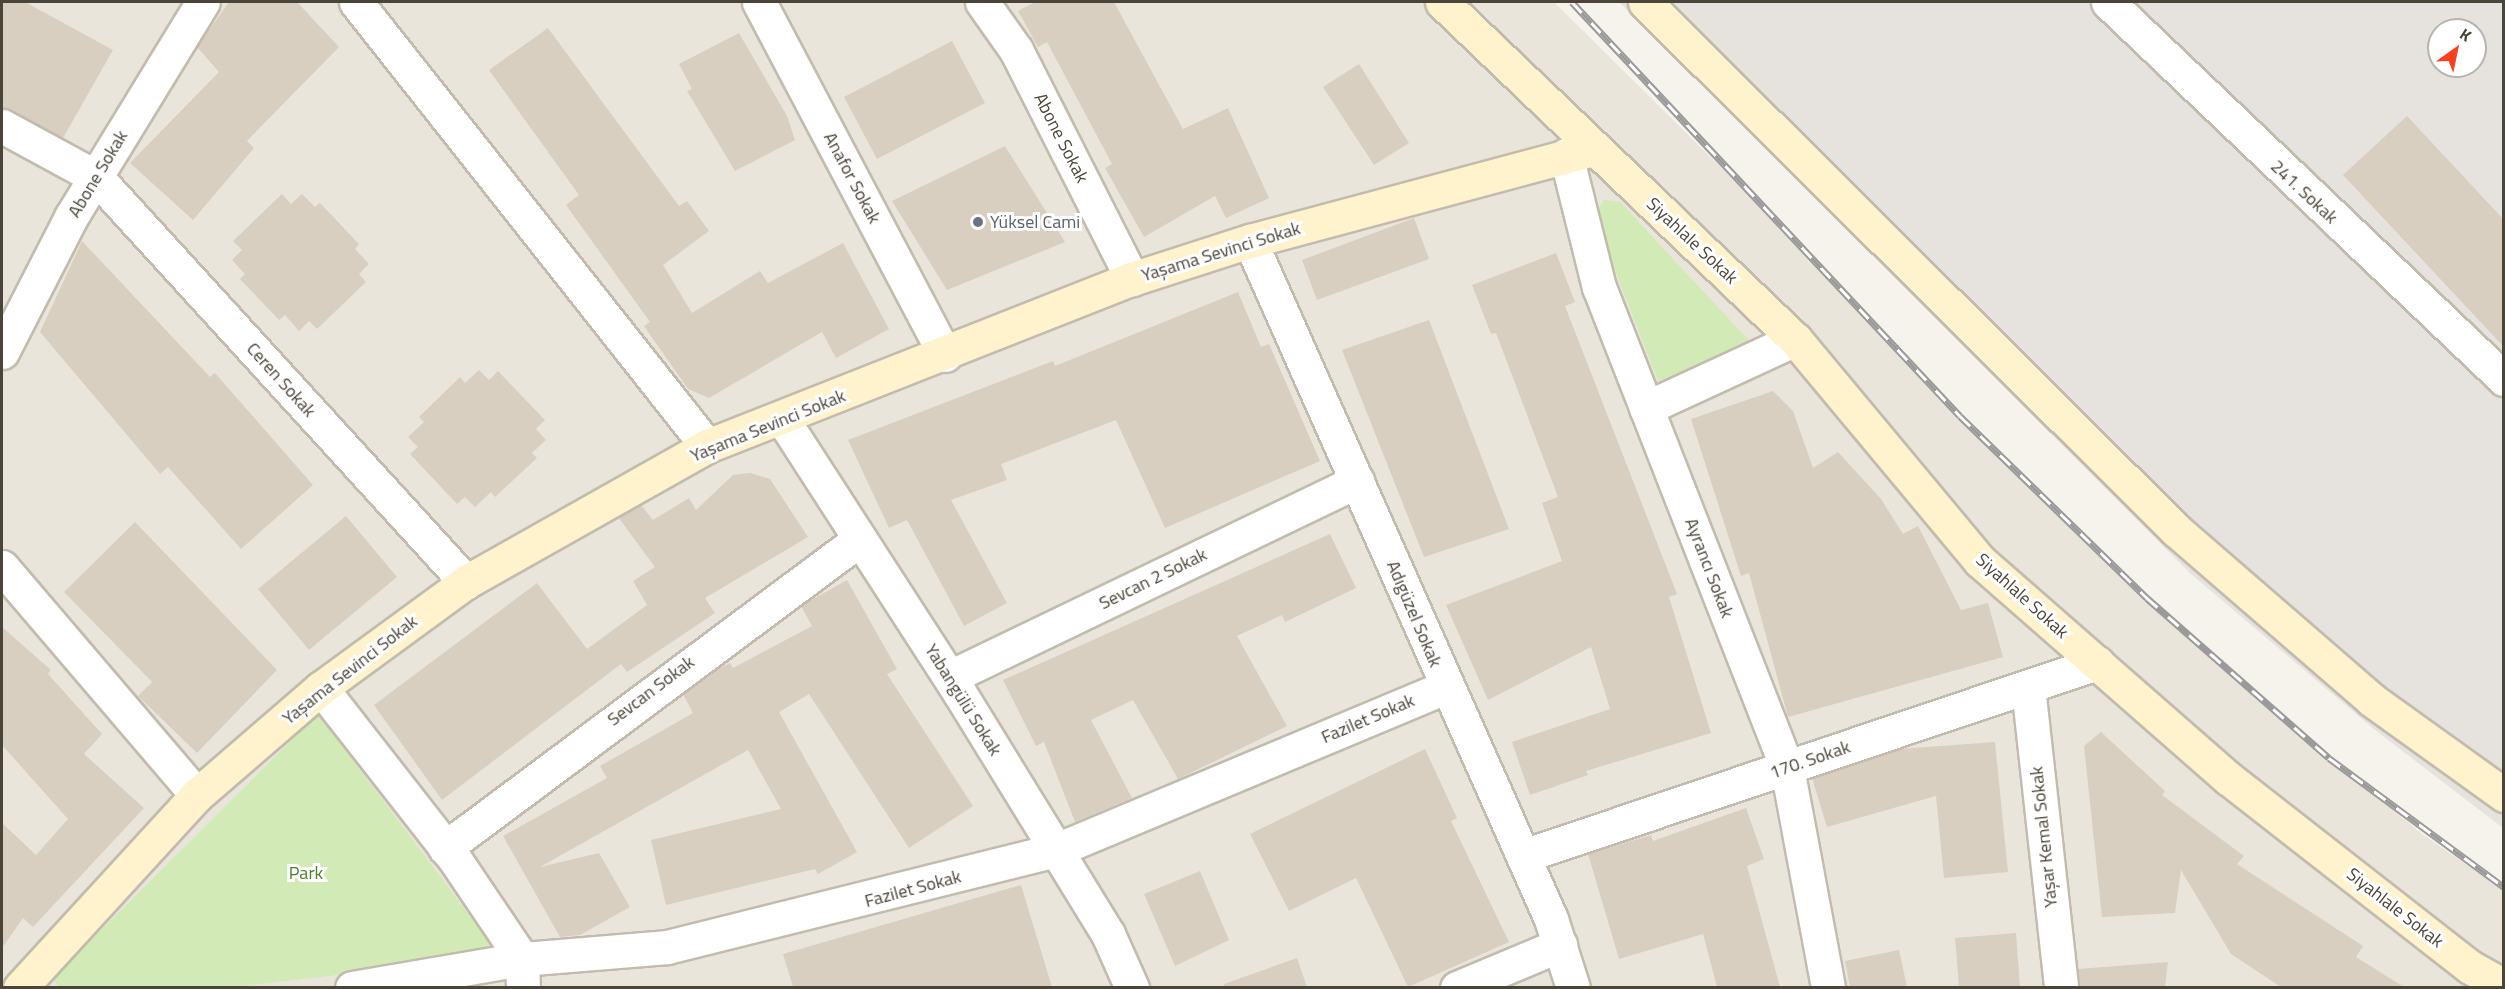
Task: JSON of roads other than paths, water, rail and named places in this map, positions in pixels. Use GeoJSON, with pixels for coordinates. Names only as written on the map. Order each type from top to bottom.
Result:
{"type":"FeatureCollection","features":[{"type":"Feature","properties":{"kind":"street","name":"Abone Sokak"},"geometry":{"type":"LineString","coordinates":[[2,352],[96,177],[203,2]]}},
{"type":"Feature","properties":{"kind":"street"},"geometry":{"type":"LineString","coordinates":[[356,2],[707,446]]}},
{"type":"Feature","properties":{"kind":"street","name":"Anafor Sokak"},"geometry":{"type":"LineString","coordinates":[[759,2],[945,355]]}},
{"type":"Feature","properties":{"kind":"street","name":"Abone Sokak"},"geometry":{"type":"LineString","coordinates":[[982,2],[1016,50],[1132,279]]}},
{"type":"Feature","properties":{"kind":"street","name":"Siyahlale Sokak"},"geometry":{"type":"LineString","coordinates":[[1442,2],[1580,152],[1795,339],[1980,561],[2228,778],[2470,966],[2504,986]]}},
{"type":"Feature","properties":{"kind":"street"},"geometry":{"type":"LineString","coordinates":[[1645,2],[2176,530],[2372,700],[2504,795]]}},
{"type":"Feature","properties":{"kind":"street","name":"241. Sokak"},"geometry":{"type":"LineString","coordinates":[[2108,2],[2504,379]]}},
{"type":"Feature","properties":{"kind":"street","name":"Ceren Sokak"},"geometry":{"type":"LineString","coordinates":[[2,126],[96,177],[466,582]]}},
{"type":"Feature","properties":{"kind":"street","name":"Yaşama Sevinci Sokak"},"geometry":{"type":"LineString","coordinates":[[20,987],[197,795],[321,688],[466,582],[707,446],[783,420],[1132,279],[1250,241],[1580,152]]}},
{"type":"Feature","properties":{"kind":"street","name":"Ayrancı Sokak"},"geometry":{"type":"LineString","coordinates":[[1580,152],[1599,287],[1787,768],[1828,987]]}},
{"type":"Feature","properties":{"kind":"street","name":"Adıgüzel Sokak"},"geometry":{"type":"LineString","coordinates":[[1250,241],[1446,687],[1523,855],[1560,945],[1573,987]]}},
{"type":"Feature","properties":{"kind":"street"},"geometry":{"type":"LineString","coordinates":[[1646,408],[1795,339]]}},
{"type":"Feature","properties":{"kind":"street","name":"Yabangülü Sokak"},"geometry":{"type":"LineString","coordinates":[[783,420],[950,677],[1108,934],[1132,987]]}},
{"type":"Feature","properties":{"kind":"street","name":"Sevcan 2 Sokak"},"geometry":{"type":"LineString","coordinates":[[950,677],[1357,481]]}},
{"type":"Feature","properties":{"kind":"street","name":"Sevcan Sokak"},"geometry":{"type":"LineString","coordinates":[[445,848],[860,539]]}},
{"type":"Feature","properties":{"kind":"street"},"geometry":{"type":"LineString","coordinates":[[2,567],[197,795]]}},
{"type":"Feature","properties":{"kind":"street","name":"170. Sokak"},"geometry":{"type":"LineString","coordinates":[[1523,855],[2097,663]]}},
{"type":"Feature","properties":{"kind":"street","name":"Fazilet Sokak"},"geometry":{"type":"LineString","coordinates":[[352,987],[523,973],[667,947],[1056,850],[1446,687]]}},
{"type":"Feature","properties":{"kind":"street","name":"Yaşar Kemal Sokak"},"geometry":{"type":"LineString","coordinates":[[2028,687],[2061,987]]}},
{"type":"Feature","properties":{"kind":"street"},"geometry":{"type":"LineString","coordinates":[[321,688],[445,848],[523,973]]}},
{"type":"Feature","properties":{"kind":"street"},"geometry":{"type":"LineString","coordinates":[[1457,987],[1560,945]]}},
{"type":"Feature","properties":{"kind":"railway"},"geometry":{"type":"LineString","coordinates":[[1572,2],[1960,416],[2147,598],[2329,758],[2504,887]]}},
{"type":"Feature","properties":{"kind":"place","name":"Yüksel Cami"},"geometry":{"type":"Point","coordinates":[978,222]}},
{"type":"Feature","properties":{"kind":"park label","name":"Park"},"geometry":{"type":"Point","coordinates":[306,873]}}]}
